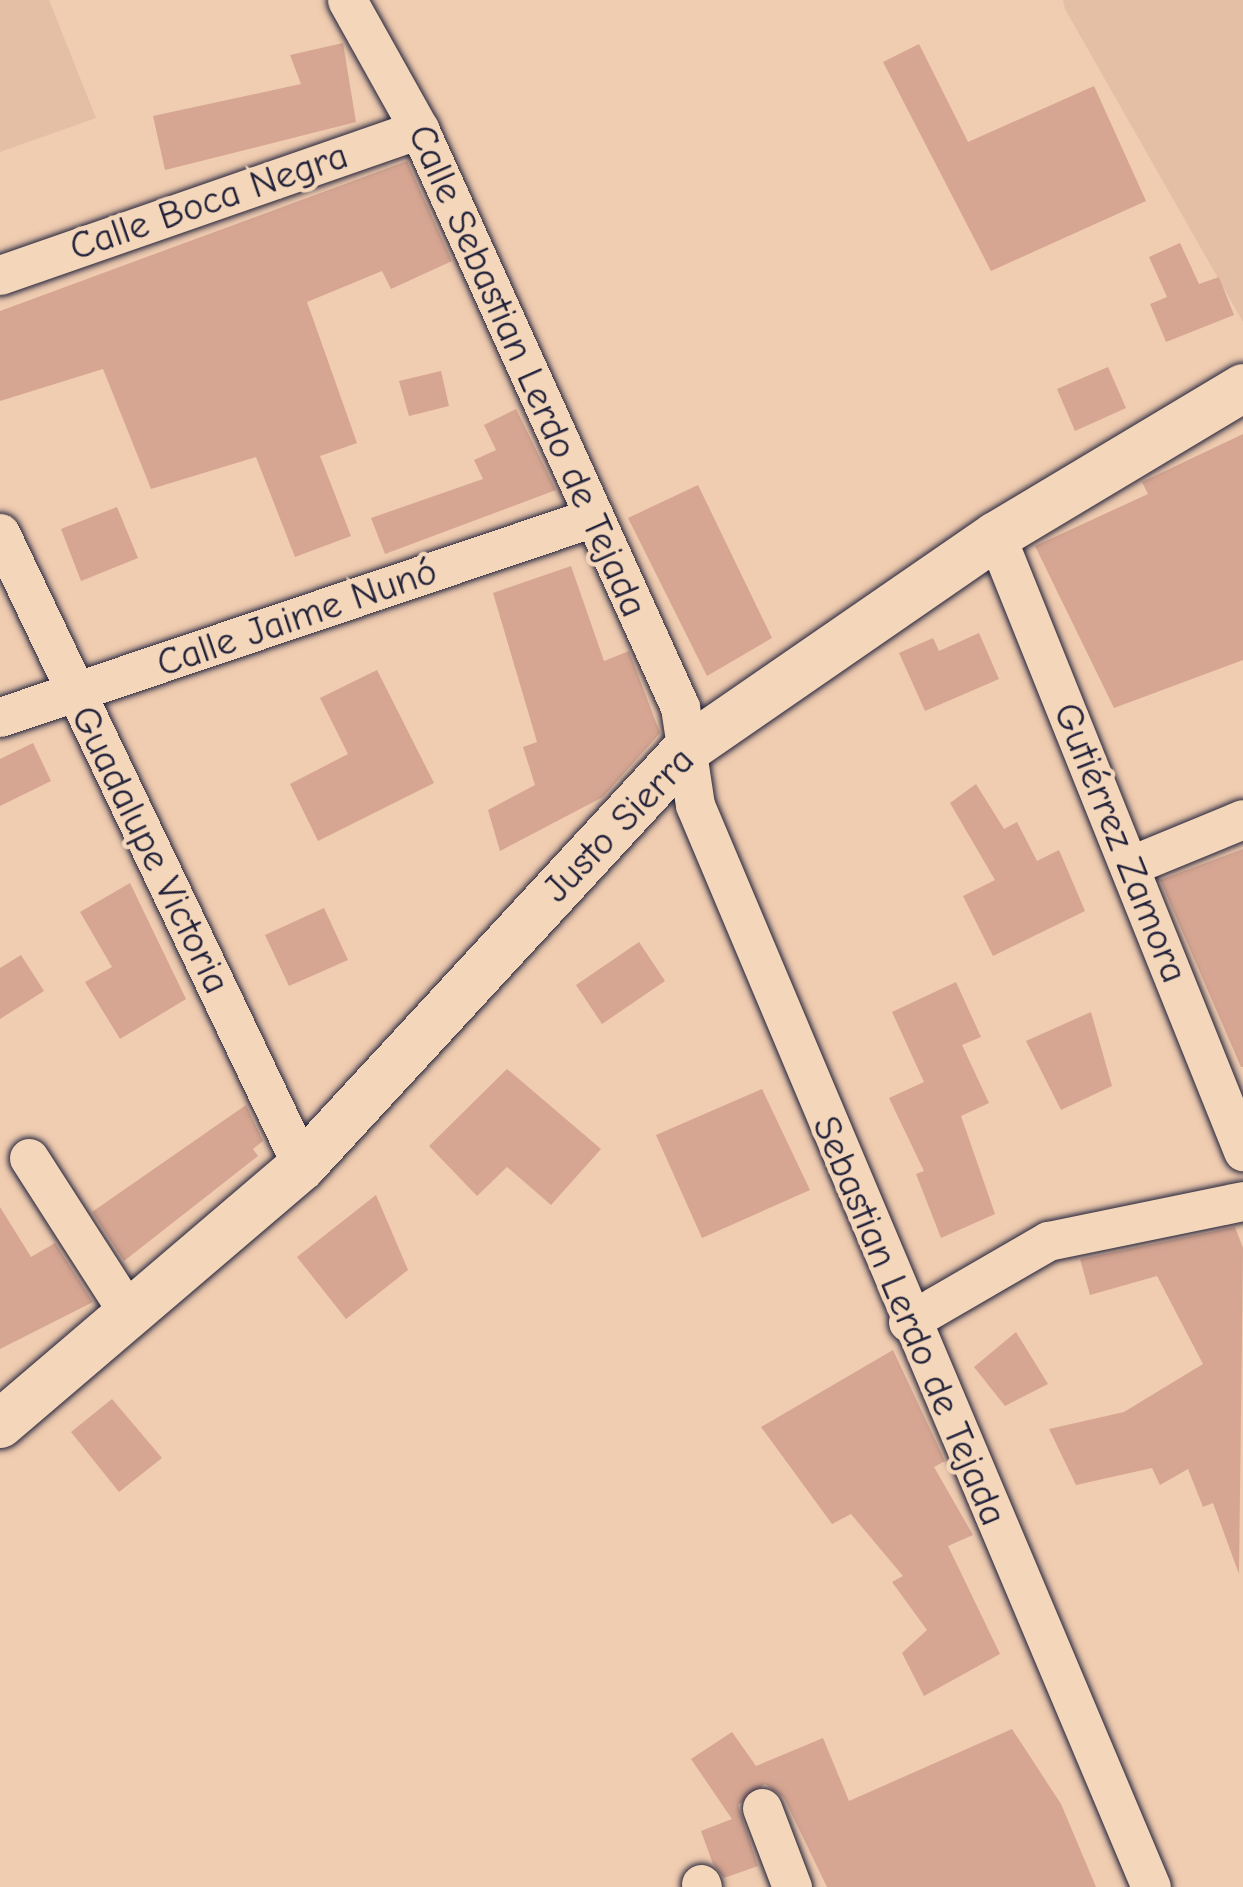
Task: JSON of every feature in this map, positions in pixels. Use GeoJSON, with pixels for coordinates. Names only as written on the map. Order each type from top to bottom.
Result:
{"type":"FeatureCollection","features":[{"type":"Feature","properties":{"kind":"main road","name":"Justo Sierra"},"geometry":{"type":"LineString","coordinates":[[0,1424],[302,1166],[687,749],[996,536],[1243,388]]}},
{"type":"Feature","properties":{"kind":"street","name":"Calle Sebastian Lerdo de Tejada"},"geometry":{"type":"LineString","coordinates":[[347,0],[418,129],[680,707],[687,749]]}},
{"type":"Feature","properties":{"kind":"street","name":"Calle Boca Negra"},"geometry":{"type":"LineString","coordinates":[[0,275],[418,129]]}},
{"type":"Feature","properties":{"kind":"street","name":"Calle Jaime Nunó"},"geometry":{"type":"LineString","coordinates":[[0,717],[594,517]]}},
{"type":"Feature","properties":{"kind":"street","name":"Guadalupe Victoria"},"geometry":{"type":"LineString","coordinates":[[0,533],[302,1166]]}},
{"type":"Feature","properties":{"kind":"street","name":"Gutiérrez Zamora"},"geometry":{"type":"LineString","coordinates":[[996,536],[1243,1151]]}},
{"type":"Feature","properties":{"kind":"street","name":"Sebastian Lerdo de Tejada"},"geometry":{"type":"LineString","coordinates":[[687,749],[695,805],[908,1322],[1151,1887]]}},
{"type":"Feature","properties":{"kind":"street"},"geometry":{"type":"LineString","coordinates":[[1129,866],[1243,819]]}},
{"type":"Feature","properties":{"kind":"street"},"geometry":{"type":"LineString","coordinates":[[29,1158],[129,1314]]}},
{"type":"Feature","properties":{"kind":"street"},"geometry":{"type":"LineString","coordinates":[[908,1322],[1048,1241],[1243,1201]]}},
{"type":"Feature","properties":{"kind":"street"},"geometry":{"type":"LineString","coordinates":[[762,1808],[792,1887]]}},
{"type":"Feature","properties":{"kind":"shaded area"},"geometry":{"type":"Polygon","coordinates":[[[0,0],[49,0],[96,118],[0,152],[0,0]]]}},
{"type":"Feature","properties":{"kind":"shaded area"},"geometry":{"type":"Polygon","coordinates":[[[1063,0],[1243,0],[1243,322],[1065,9],[1063,0]]]}},
{"type":"Feature","properties":{"kind":"building"},"geometry":{"type":"Polygon","coordinates":[[[343,43],[356,122],[165,170],[153,116],[301,84],[290,55],[343,43]]]}},
{"type":"Feature","properties":{"kind":"building"},"geometry":{"type":"Polygon","coordinates":[[[919,44],[968,142],[1094,86],[1146,201],[991,271],[883,62],[919,44]]]}},
{"type":"Feature","properties":{"kind":"building"},"geometry":{"type":"Polygon","coordinates":[[[407,161],[452,261],[391,289],[382,271],[307,302],[357,443],[320,456],[351,536],[295,557],[256,457],[151,489],[103,369],[0,401],[0,311],[407,161]]]}},
{"type":"Feature","properties":{"kind":"building"},"geometry":{"type":"Polygon","coordinates":[[[1180,243],[1199,284],[1219,277],[1234,315],[1166,342],[1150,304],[1167,297],[1149,257],[1180,243]]]}},
{"type":"Feature","properties":{"kind":"building"},"geometry":{"type":"Polygon","coordinates":[[[1108,367],[1126,408],[1075,431],[1057,389],[1108,367]]]}},
{"type":"Feature","properties":{"kind":"building"},"geometry":{"type":"Polygon","coordinates":[[[441,371],[449,406],[409,416],[399,381],[441,371]]]}},
{"type":"Feature","properties":{"kind":"building"},"geometry":{"type":"Polygon","coordinates":[[[516,409],[556,490],[385,554],[371,518],[483,479],[474,460],[496,450],[484,425],[516,409]]]}},
{"type":"Feature","properties":{"kind":"building"},"geometry":{"type":"Polygon","coordinates":[[[1243,434],[1243,660],[1114,708],[1035,546],[1148,494],[1142,482],[1243,434]]]}},
{"type":"Feature","properties":{"kind":"building"},"geometry":{"type":"Polygon","coordinates":[[[698,485],[772,638],[707,676],[628,518],[698,485]]]}},
{"type":"Feature","properties":{"kind":"building"},"geometry":{"type":"Polygon","coordinates":[[[117,507],[138,558],[81,581],[61,529],[117,507]]]}},
{"type":"Feature","properties":{"kind":"building"},"geometry":{"type":"Polygon","coordinates":[[[571,566],[604,661],[629,651],[660,733],[603,797],[500,851],[488,810],[535,785],[523,747],[537,742],[493,593],[571,566]]]}},
{"type":"Feature","properties":{"kind":"building"},"geometry":{"type":"Polygon","coordinates":[[[979,633],[999,679],[925,711],[899,653],[933,638],[939,651],[979,633]]]}},
{"type":"Feature","properties":{"kind":"building"},"geometry":{"type":"Polygon","coordinates":[[[377,670],[434,783],[318,841],[290,784],[348,754],[320,698],[377,670]]]}},
{"type":"Feature","properties":{"kind":"building"},"geometry":{"type":"Polygon","coordinates":[[[33,743],[51,781],[0,806],[0,759],[33,743]]]}},
{"type":"Feature","properties":{"kind":"building"},"geometry":{"type":"Polygon","coordinates":[[[976,784],[1004,829],[1017,822],[1037,861],[1059,850],[1085,911],[993,956],[963,896],[995,880],[950,803],[976,784]]]}},
{"type":"Feature","properties":{"kind":"building"},"geometry":{"type":"Polygon","coordinates":[[[1243,849],[1243,1067],[1241,1067],[1160,880],[1243,849]]]}},
{"type":"Feature","properties":{"kind":"building"},"geometry":{"type":"Polygon","coordinates":[[[130,883],[186,999],[120,1039],[85,982],[112,967],[80,912],[130,883]]]}},
{"type":"Feature","properties":{"kind":"building"},"geometry":{"type":"Polygon","coordinates":[[[324,908],[348,960],[289,986],[265,935],[324,908]]]}},
{"type":"Feature","properties":{"kind":"building"},"geometry":{"type":"Polygon","coordinates":[[[639,942],[665,981],[602,1024],[576,985],[639,942]]]}},
{"type":"Feature","properties":{"kind":"building"},"geometry":{"type":"Polygon","coordinates":[[[21,955],[44,991],[0,1019],[0,968],[21,955]]]}},
{"type":"Feature","properties":{"kind":"building"},"geometry":{"type":"Polygon","coordinates":[[[956,982],[981,1037],[962,1045],[989,1103],[961,1116],[995,1214],[941,1238],[916,1174],[924,1171],[889,1098],[924,1082],[892,1012],[956,982]]]}},
{"type":"Feature","properties":{"kind":"building"},"geometry":{"type":"Polygon","coordinates":[[[1091,1012],[1112,1086],[1061,1110],[1026,1041],[1091,1012]]]}},
{"type":"Feature","properties":{"kind":"building"},"geometry":{"type":"Polygon","coordinates":[[[507,1069],[601,1149],[551,1205],[507,1167],[477,1196],[429,1146],[507,1069]]]}},
{"type":"Feature","properties":{"kind":"building"},"geometry":{"type":"Polygon","coordinates":[[[762,1089],[810,1190],[702,1238],[656,1135],[762,1089]]]}},
{"type":"Feature","properties":{"kind":"building"},"geometry":{"type":"Polygon","coordinates":[[[246,1105],[263,1141],[253,1149],[258,1156],[124,1261],[92,1212],[246,1105]]]}},
{"type":"Feature","properties":{"kind":"building"},"geometry":{"type":"Polygon","coordinates":[[[376,1195],[408,1270],[346,1319],[297,1257],[376,1195]]]}},
{"type":"Feature","properties":{"kind":"building"},"geometry":{"type":"Polygon","coordinates":[[[0,1207],[31,1257],[55,1243],[93,1302],[0,1349],[0,1207]]]}},
{"type":"Feature","properties":{"kind":"building"},"geometry":{"type":"Polygon","coordinates":[[[1235,1227],[1243,1248],[1239,1574],[1213,1503],[1203,1507],[1188,1469],[1160,1485],[1152,1468],[1076,1485],[1049,1429],[1124,1412],[1203,1364],[1157,1276],[1090,1295],[1080,1259],[1235,1227]]]}},
{"type":"Feature","properties":{"kind":"building"},"geometry":{"type":"Polygon","coordinates":[[[1016,1332],[1048,1384],[1005,1406],[974,1367],[1016,1332]]]}},
{"type":"Feature","properties":{"kind":"building"},"geometry":{"type":"Polygon","coordinates":[[[893,1350],[945,1461],[934,1467],[973,1535],[948,1546],[1000,1654],[924,1696],[902,1653],[927,1630],[892,1582],[903,1576],[851,1514],[832,1524],[761,1427],[893,1350]]]}},
{"type":"Feature","properties":{"kind":"building"},"geometry":{"type":"Polygon","coordinates":[[[112,1399],[162,1458],[119,1492],[71,1432],[112,1399]]]}},
{"type":"Feature","properties":{"kind":"building"},"geometry":{"type":"Polygon","coordinates":[[[1012,1729],[1061,1804],[1096,1887],[827,1887],[784,1798],[765,1784],[738,1805],[758,1866],[724,1878],[713,1864],[701,1831],[732,1819],[691,1759],[732,1732],[756,1766],[823,1738],[849,1801],[1012,1729]]]}}]}
